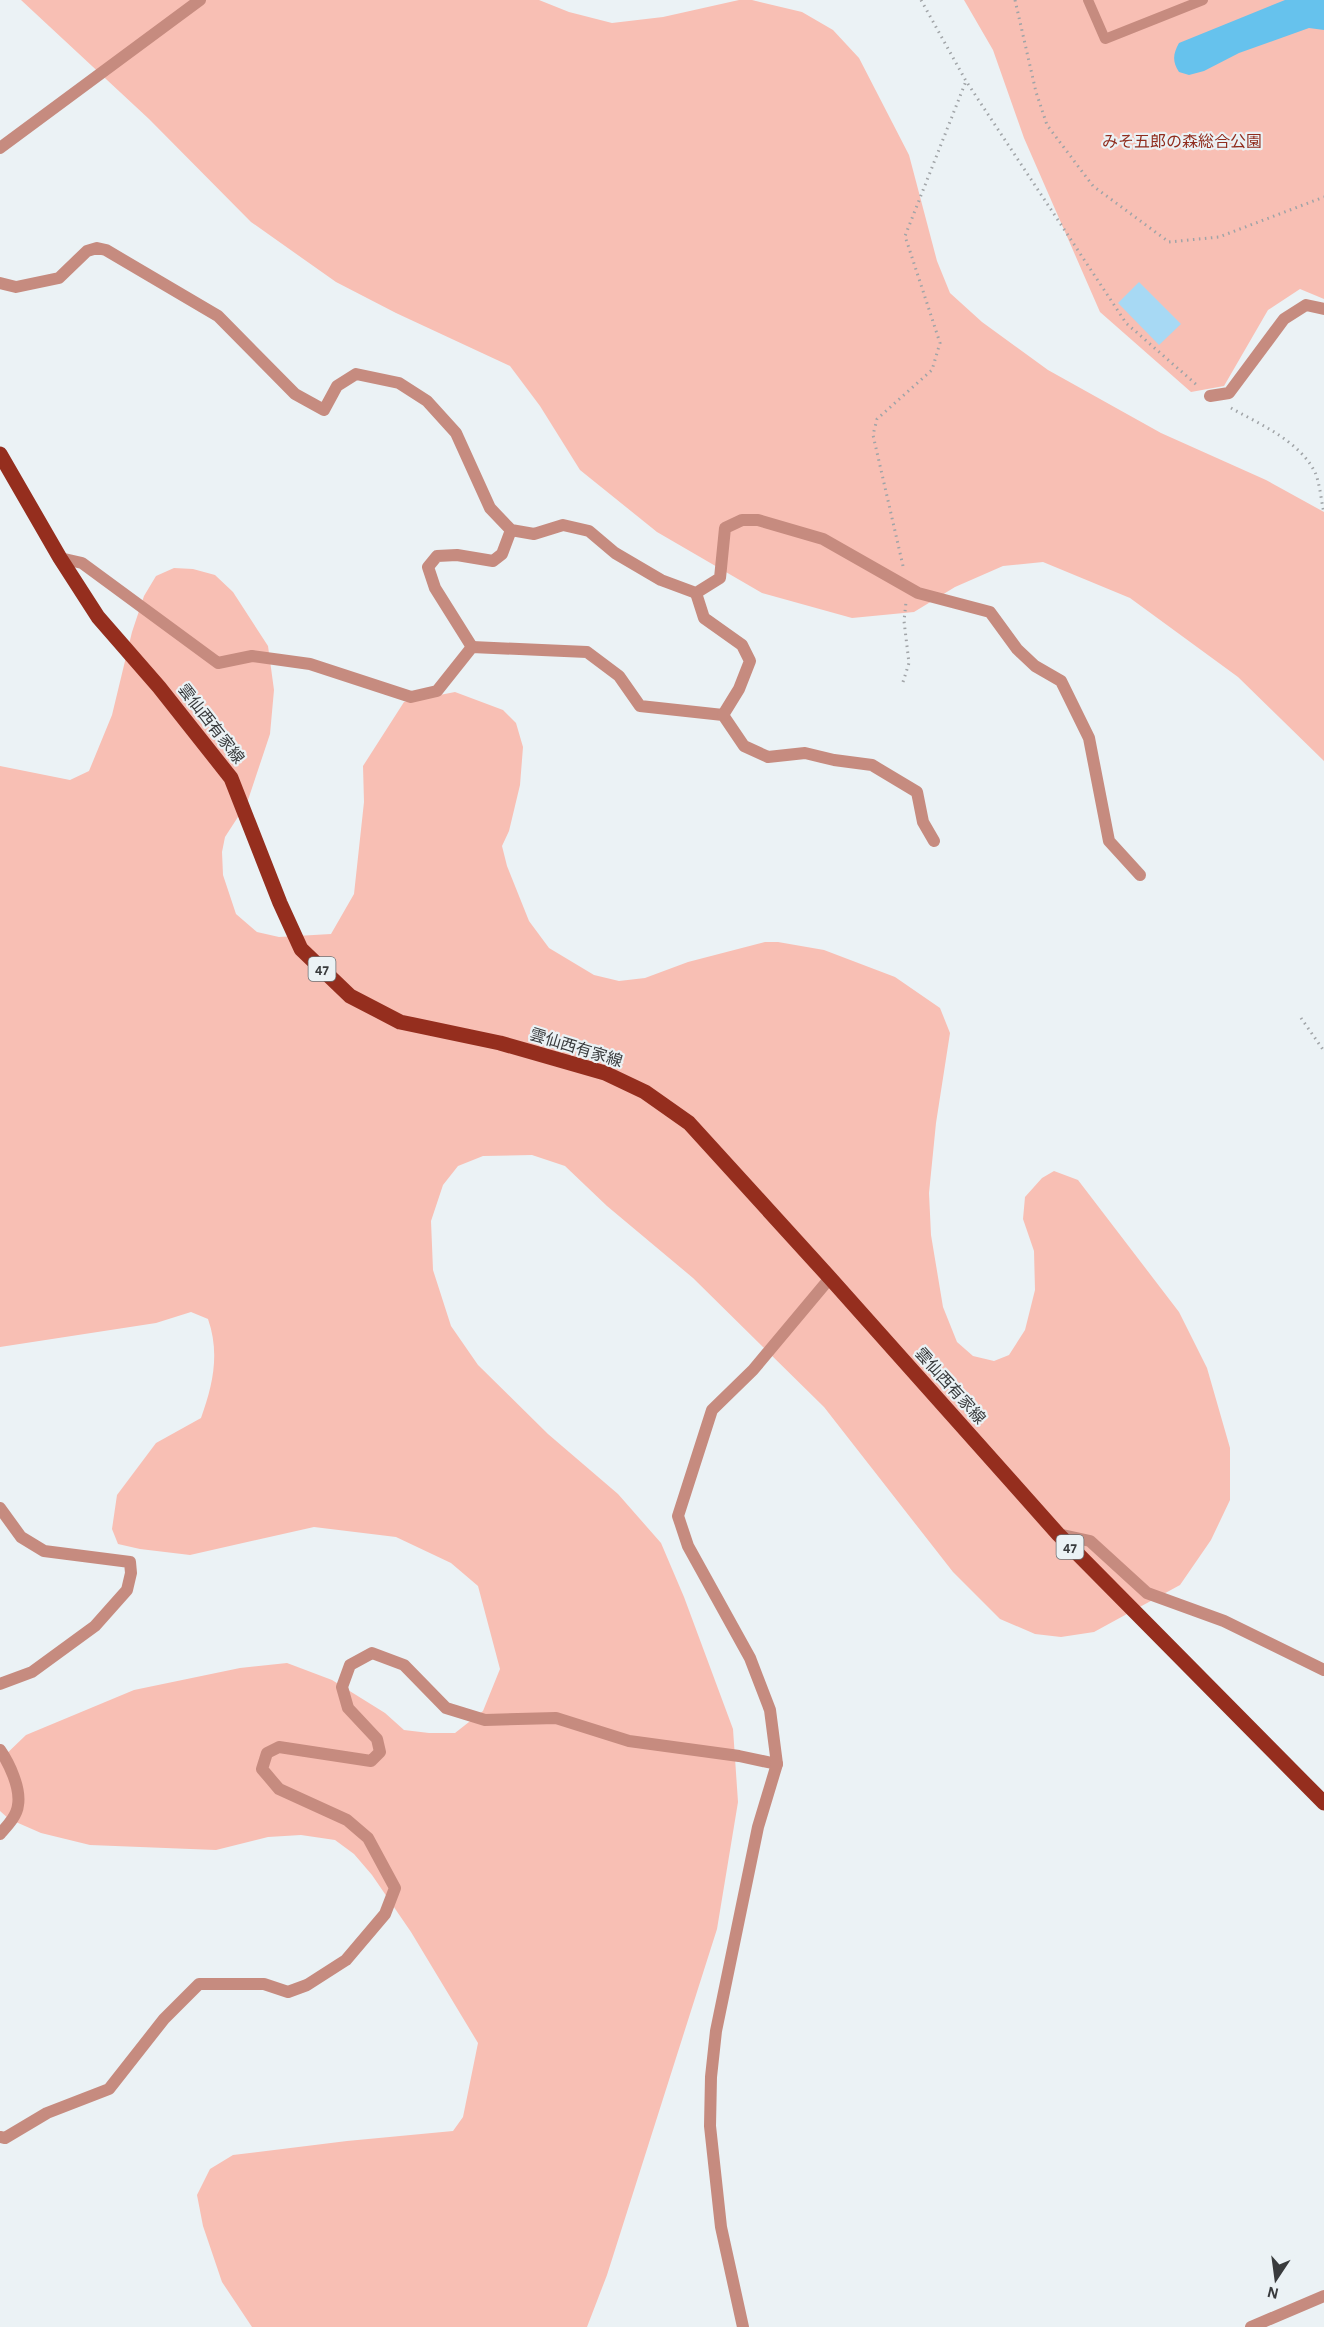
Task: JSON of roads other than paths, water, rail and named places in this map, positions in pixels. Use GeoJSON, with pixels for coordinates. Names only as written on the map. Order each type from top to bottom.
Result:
{"type":"FeatureCollection","features":[{"type":"Feature","properties":{"kind":"main road","name":"雲仙西有家線"},"geometry":{"type":"LineString","coordinates":[[0,454],[60,558],[98,617],[159,687],[231,778],[280,903],[301,949],[350,996],[400,1022],[500,1043],[605,1073],[645,1092],[689,1123],[1058,1534],[1324,1803]]}},
{"type":"Feature","properties":{"kind":"street"},"geometry":{"type":"LineString","coordinates":[[0,148],[200,0]]}},
{"type":"Feature","properties":{"kind":"street"},"geometry":{"type":"LineString","coordinates":[[0,283],[16,287],[59,278],[87,251],[97,248],[106,250],[218,316],[296,394],[324,410],[337,386],[356,374],[399,383],[427,401],[456,433],[490,508],[511,530],[534,534],[563,525],[589,531],[615,553],[661,580],[696,593]]}},
{"type":"Feature","properties":{"kind":"street"},"geometry":{"type":"LineString","coordinates":[[1209,396],[1229,393],[1284,319],[1306,305],[1324,309]]}},
{"type":"Feature","properties":{"kind":"street"},"geometry":{"type":"LineString","coordinates":[[696,593],[720,578],[725,528],[742,520],[758,520],[823,539],[918,593],[990,612],[1017,649],[1035,666],[1061,681],[1089,738],[1108,841],[1140,875]]}},
{"type":"Feature","properties":{"kind":"street"},"geometry":{"type":"LineString","coordinates":[[472,648],[435,588],[428,567],[436,556],[457,555],[493,561],[502,554],[511,530]]}},
{"type":"Feature","properties":{"kind":"street"},"geometry":{"type":"LineString","coordinates":[[60,558],[82,563],[218,663],[252,656],[310,664],[411,696],[436,691],[472,648]]}},
{"type":"Feature","properties":{"kind":"street"},"geometry":{"type":"LineString","coordinates":[[696,593],[704,618],[742,645],[750,661],[739,689],[723,715]]}},
{"type":"Feature","properties":{"kind":"street"},"geometry":{"type":"LineString","coordinates":[[472,648],[587,652],[620,676],[640,705],[723,715],[744,747],[768,757],[805,753],[872,765],[917,792],[923,822],[934,841]]}},
{"type":"Feature","properties":{"kind":"street"},"geometry":{"type":"LineString","coordinates":[[742,2327],[721,2227],[710,2126],[711,2077],[716,2031],[758,1827],[777,1764],[770,1710],[750,1658],[688,1546],[678,1516],[712,1410],[753,1370],[830,1278]]}},
{"type":"Feature","properties":{"kind":"street"},"geometry":{"type":"LineString","coordinates":[[0,1508],[21,1537],[44,1551],[130,1562],[131,1573],[127,1590],[95,1626],[32,1672],[0,1684]]}},
{"type":"Feature","properties":{"kind":"street"},"geometry":{"type":"LineString","coordinates":[[1058,1534],[1090,1541],[1147,1593],[1224,1621],[1324,1670]]}},
{"type":"Feature","properties":{"kind":"street"},"geometry":{"type":"LineString","coordinates":[[0,2137],[5,2138],[47,2113],[109,2089],[164,2019],[199,1984],[264,1984],[288,1992],[307,1985],[346,1960],[385,1914],[394,1888],[368,1838],[347,1820],[279,1789],[262,1769],[267,1754],[279,1747],[371,1761],[380,1752],[377,1738],[348,1708],[342,1687],[350,1665],[372,1653],[404,1665],[446,1708],[485,1720],[556,1718],[629,1741],[739,1756],[777,1764]]}},
{"type":"Feature","properties":{"kind":"street"},"geometry":{"type":"LineString","coordinates":[[0,1749],[12,1768],[18,1804],[11,1821],[0,1834]]}},
{"type":"Feature","properties":{"kind":"street"},"geometry":{"type":"LineString","coordinates":[[1251,2327],[1324,2296]]}},
{"type":"Feature","properties":{"kind":"lane"},"geometry":{"type":"LineString","coordinates":[[1088,0],[1105,39],[1203,0]]}},
{"type":"Feature","properties":{"kind":"water"},"geometry":{"type":"Polygon","coordinates":[[[1285,0],[1324,0],[1324,30],[1309,28],[1239,53],[1204,71],[1189,75],[1179,72],[1174,58],[1179,43],[1285,0]]]}},
{"type":"Feature","properties":{"kind":"park label","name":"みそ五郎の森総合公園"},"geometry":{"type":"Point","coordinates":[1182,142]}}]}
